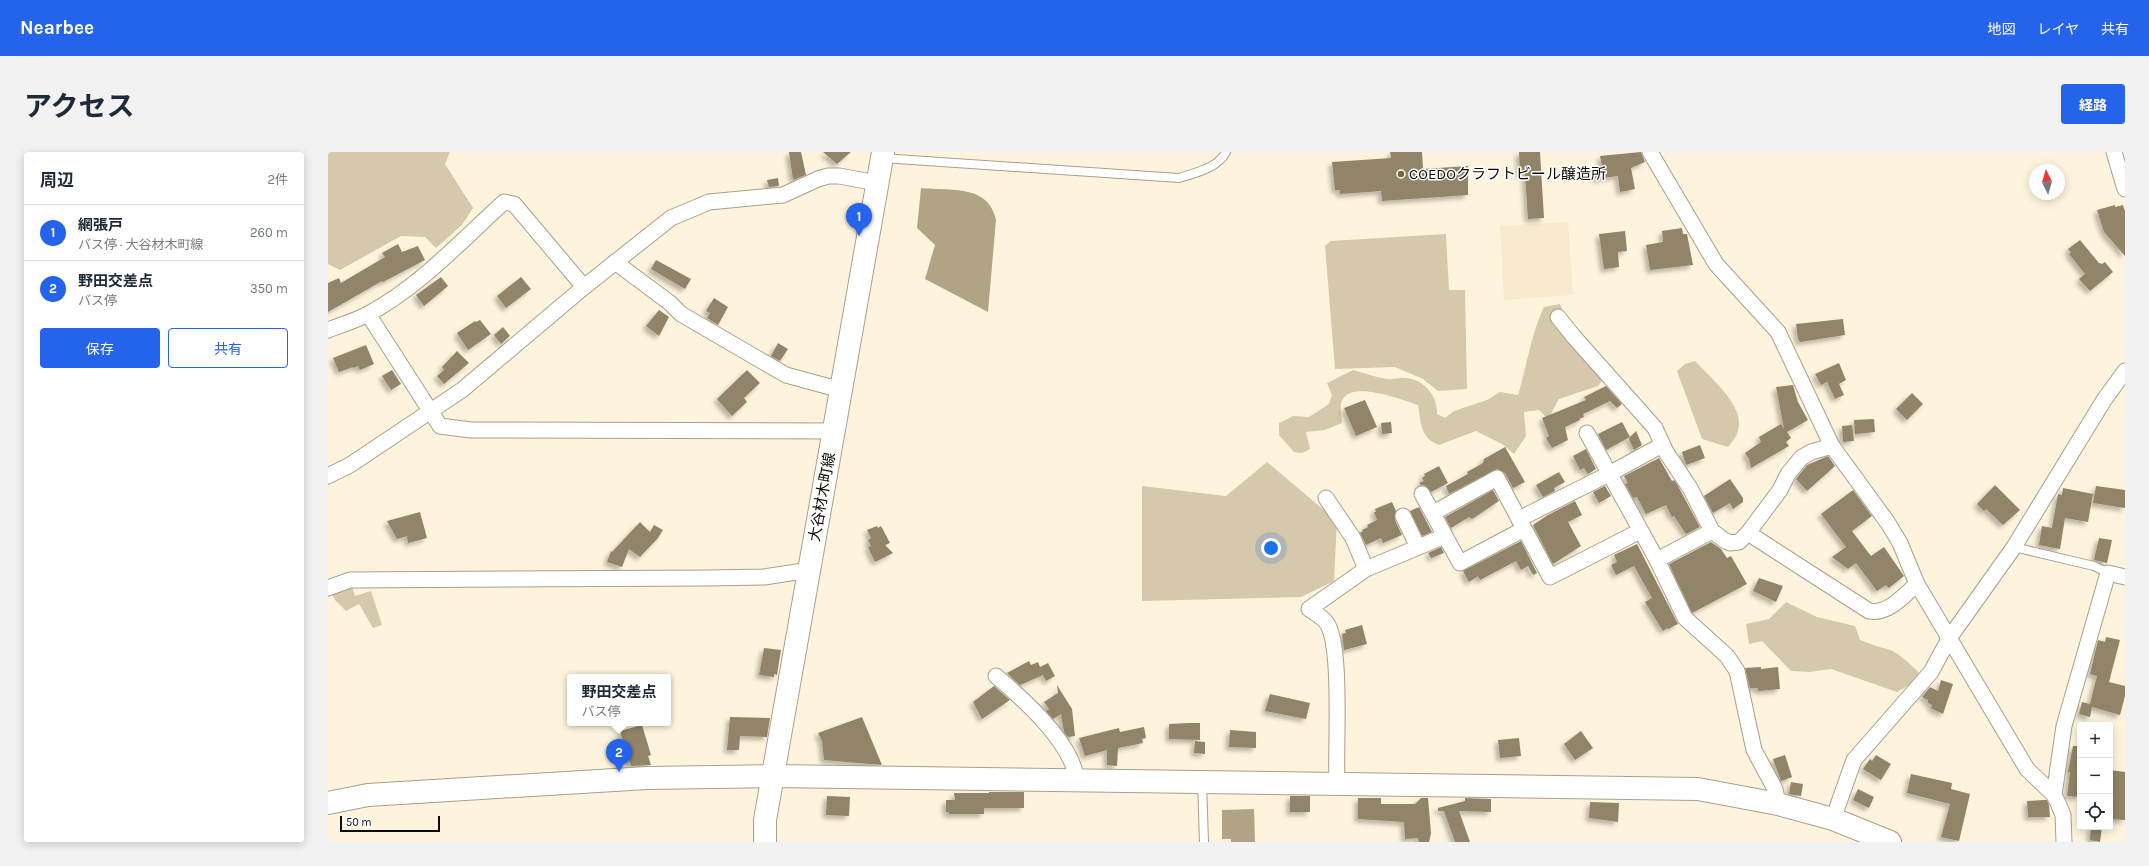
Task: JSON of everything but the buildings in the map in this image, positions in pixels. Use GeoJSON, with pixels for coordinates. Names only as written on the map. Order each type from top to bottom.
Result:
{"type":"FeatureCollection","features":[{"type":"Feature","properties":{"kind":"street"},"geometry":{"type":"LineString","coordinates":[[1650,152],[1716,264],[1778,332],[1832,446],[1888,523],[1900,543],[1917,584],[1950,637],[2027,769],[2054,795],[2063,815],[2064,842]]}},
{"type":"Feature","properties":{"kind":"street"},"geometry":{"type":"LineString","coordinates":[[2114,152],[2125,189]]}},
{"type":"Feature","properties":{"kind":"street","name":"大谷材木町線"},"geometry":{"type":"LineString","coordinates":[[765,842],[765,820],[774,776],[882,155]]}},
{"type":"Feature","properties":{"kind":"street"},"geometry":{"type":"LineString","coordinates":[[328,476],[350,465],[462,390],[584,287],[671,218],[709,202],[783,195],[828,176],[839,176],[877,183]]}},
{"type":"Feature","properties":{"kind":"street"},"geometry":{"type":"LineString","coordinates":[[328,330],[368,314],[398,294],[438,263],[504,202],[514,204],[584,287]]}},
{"type":"Feature","properties":{"kind":"street"},"geometry":{"type":"LineString","coordinates":[[615,262],[670,303],[681,314],[786,375],[840,390]]}},
{"type":"Feature","properties":{"kind":"street"},"geometry":{"type":"LineString","coordinates":[[368,314],[432,411],[440,426],[472,430],[833,431]]}},
{"type":"Feature","properties":{"kind":"street"},"geometry":{"type":"LineString","coordinates":[[1558,316],[1574,337],[1655,428],[1662,445],[1690,488],[1712,531],[1730,543],[1739,542],[1748,533],[1780,490],[1788,474],[1801,458],[1811,452],[1832,446]]}},
{"type":"Feature","properties":{"kind":"street"},"geometry":{"type":"LineString","coordinates":[[1833,819],[1854,760],[1931,672],[1950,637],[2014,546],[2104,400],[2125,371]]}},
{"type":"Feature","properties":{"kind":"street"},"geometry":{"type":"LineString","coordinates":[[1587,432],[1657,560],[1685,618],[1727,656],[1737,671],[1754,750],[1775,789],[1778,804]]}},
{"type":"Feature","properties":{"kind":"street"},"geometry":{"type":"LineString","coordinates":[[1422,494],[1460,563],[1522,524],[1662,445]]}},
{"type":"Feature","properties":{"kind":"street"},"geometry":{"type":"LineString","coordinates":[[1433,513],[1497,478],[1550,577],[1640,531]]}},
{"type":"Feature","properties":{"kind":"street"},"geometry":{"type":"LineString","coordinates":[[1326,498],[1353,538],[1366,569]]}},
{"type":"Feature","properties":{"kind":"street"},"geometry":{"type":"LineString","coordinates":[[1403,516],[1418,547]]}},
{"type":"Feature","properties":{"kind":"street"},"geometry":{"type":"LineString","coordinates":[[1657,560],[1712,531]]}},
{"type":"Feature","properties":{"kind":"street"},"geometry":{"type":"LineString","coordinates":[[1748,533],[1869,611],[1875,612],[1886,609],[1917,584]]}},
{"type":"Feature","properties":{"kind":"street"},"geometry":{"type":"LineString","coordinates":[[1337,784],[1337,697],[1334,643],[1327,622],[1309,609],[1366,569],[1444,536]]}},
{"type":"Feature","properties":{"kind":"street"},"geometry":{"type":"LineString","coordinates":[[328,588],[350,580],[764,577],[810,570]]}},
{"type":"Feature","properties":{"kind":"street"},"geometry":{"type":"LineString","coordinates":[[2054,795],[2064,726],[2108,573],[2125,577]]}},
{"type":"Feature","properties":{"kind":"street"},"geometry":{"type":"LineString","coordinates":[[996,676],[1017,694],[1055,733],[1076,770],[1076,780]]}},
{"type":"Feature","properties":{"kind":"street"},"geometry":{"type":"LineString","coordinates":[[328,803],[368,795],[640,778],[774,776],[1698,789],[1778,804],[1833,819],[1890,842]]}},
{"type":"Feature","properties":{"kind":"lane"},"geometry":{"type":"LineString","coordinates":[[882,155],[1179,178],[1203,171],[1224,157],[1226,152]]}},
{"type":"Feature","properties":{"kind":"lane"},"geometry":{"type":"LineString","coordinates":[[2014,546],[2094,566],[2108,573]]}},
{"type":"Feature","properties":{"kind":"lane"},"geometry":{"type":"LineString","coordinates":[[1202,781],[1204,842]]}},
{"type":"Feature","properties":{"kind":"shaded area"},"geometry":{"type":"Polygon","coordinates":[[[328,152],[450,152],[445,164],[473,208],[462,225],[436,248],[425,237],[401,236],[340,270],[328,264],[328,152]]]}},
{"type":"Feature","properties":{"kind":"shaded area"},"geometry":{"type":"Polygon","coordinates":[[[921,188],[967,192],[977,195],[985,200],[992,208],[996,220],[988,312],[925,279],[935,245],[917,228],[921,188]]]}},
{"type":"Feature","properties":{"kind":"shaded area"},"geometry":{"type":"Polygon","coordinates":[[[1568,222],[1573,295],[1504,300],[1500,226],[1568,222]]]}},
{"type":"Feature","properties":{"kind":"shaded area"},"geometry":{"type":"Polygon","coordinates":[[[1446,234],[1449,290],[1465,290],[1467,389],[1438,391],[1423,379],[1395,367],[1335,369],[1325,246],[1331,241],[1446,234]]]}},
{"type":"Feature","properties":{"kind":"shaded area"},"geometry":{"type":"Polygon","coordinates":[[[1560,304],[1565,316],[1594,347],[1610,369],[1598,386],[1559,399],[1548,419],[1539,410],[1524,412],[1526,436],[1514,454],[1502,444],[1476,431],[1439,445],[1428,438],[1422,429],[1418,405],[1366,391],[1355,392],[1347,395],[1342,401],[1342,423],[1325,430],[1306,432],[1310,449],[1302,453],[1294,452],[1279,435],[1279,423],[1293,416],[1309,417],[1329,404],[1332,395],[1327,383],[1353,370],[1387,379],[1412,379],[1424,385],[1435,401],[1437,414],[1445,418],[1454,411],[1487,400],[1500,392],[1518,395],[1532,339],[1544,307],[1560,304]]]}},
{"type":"Feature","properties":{"kind":"shaded area"},"geometry":{"type":"Polygon","coordinates":[[[1695,361],[1726,394],[1738,414],[1739,424],[1737,434],[1728,447],[1702,439],[1677,371],[1685,364],[1695,361]]]}},
{"type":"Feature","properties":{"kind":"shaded area"},"geometry":{"type":"Polygon","coordinates":[[[1267,462],[1337,521],[1334,581],[1301,597],[1142,601],[1142,486],[1226,496],[1267,462]]]}},
{"type":"Feature","properties":{"kind":"shaded area"},"geometry":{"type":"Polygon","coordinates":[[[352,586],[355,596],[371,591],[382,625],[373,628],[359,604],[346,611],[335,600],[332,594],[352,586]]]}},
{"type":"Feature","properties":{"kind":"shaded area"},"geometry":{"type":"Polygon","coordinates":[[[1786,602],[1817,617],[1855,626],[1860,640],[1893,651],[1909,663],[1919,673],[1916,681],[1897,692],[1831,669],[1809,672],[1791,671],[1762,641],[1749,644],[1746,624],[1769,619],[1786,602]]]}},
{"type":"Feature","properties":{"kind":"shaded area"},"geometry":{"type":"Polygon","coordinates":[[[1254,809],[1255,842],[1231,842],[1231,839],[1222,839],[1222,810],[1254,809]]]}},
{"type":"Feature","properties":{"kind":"place","name":"COEDOクラフトビール醸造所"},"geometry":{"type":"Point","coordinates":[1401,174]}},
{"type":"Feature","properties":{"kind":"place","name":"網張戸"},"geometry":{"type":"Point","coordinates":[859,236]}},
{"type":"Feature","properties":{"kind":"place","name":"野田交差点"},"geometry":{"type":"Point","coordinates":[619,772]}}]}
